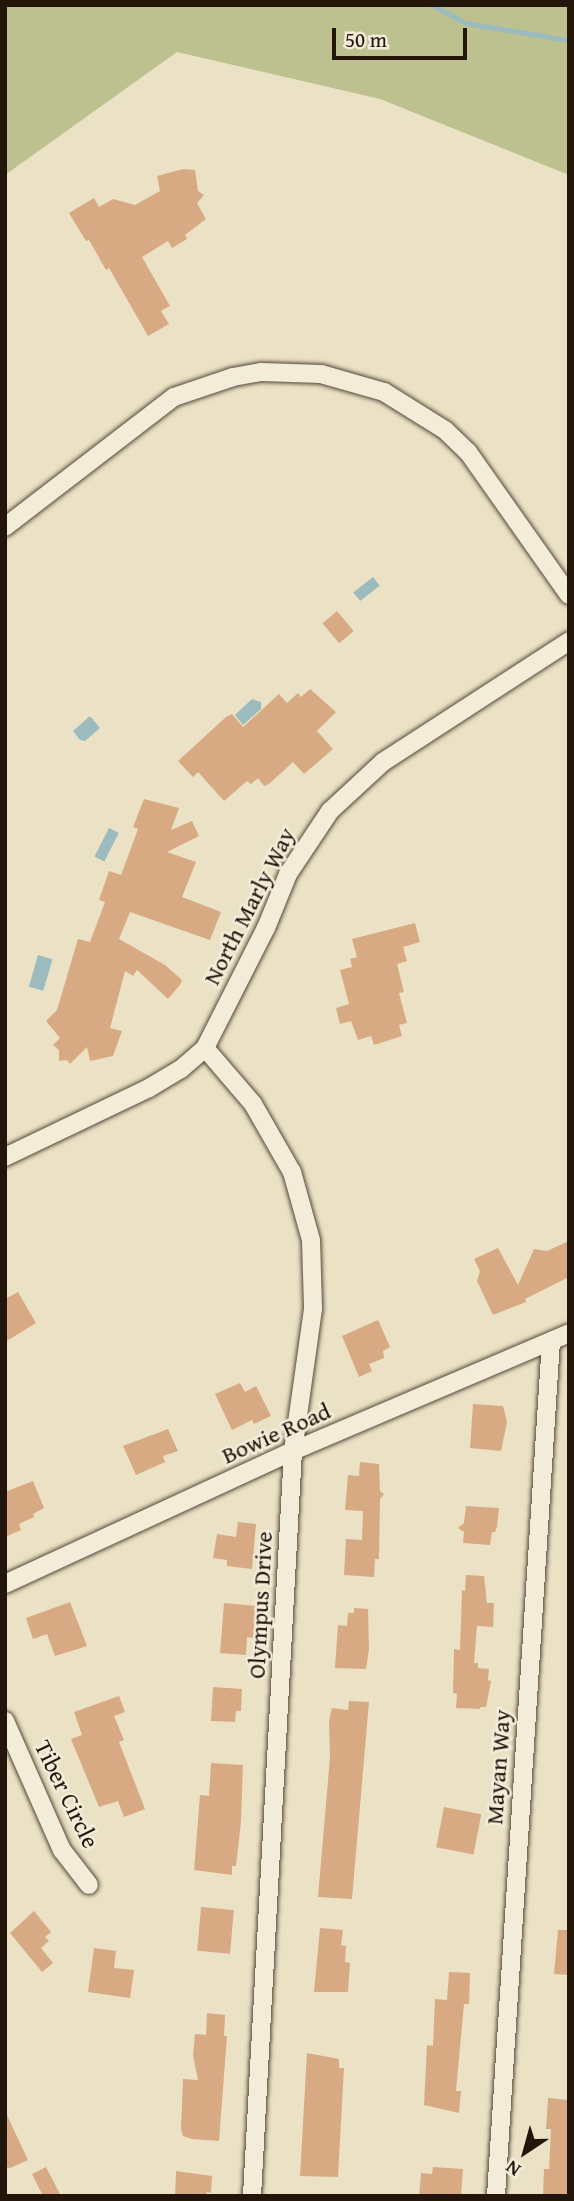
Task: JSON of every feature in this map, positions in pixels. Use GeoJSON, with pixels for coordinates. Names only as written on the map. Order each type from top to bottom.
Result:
{"type":"FeatureCollection","features":[{"type":"Feature","properties":{"kind":"street"},"geometry":{"type":"LineString","coordinates":[[5,527],[174,397],[214,382],[252,373],[321,374],[384,392],[445,430],[468,452],[569,595]]}},
{"type":"Feature","properties":{"kind":"street","name":"North Marly Way"},"geometry":{"type":"LineString","coordinates":[[5,1157],[149,1088],[181,1069],[205,1048],[266,928],[288,874],[330,811],[383,762],[569,641]]}},
{"type":"Feature","properties":{"kind":"street","name":"Olympus Drive"},"geometry":{"type":"LineString","coordinates":[[205,1048],[253,1104],[292,1172],[311,1240],[313,1309],[293,1451],[252,2196]]}},
{"type":"Feature","properties":{"kind":"street","name":"Bowie Road"},"geometry":{"type":"LineString","coordinates":[[5,1584],[293,1451],[569,1333]]}},
{"type":"Feature","properties":{"kind":"street","name":"Mayan Way"},"geometry":{"type":"LineString","coordinates":[[496,2196],[551,1342]]}},
{"type":"Feature","properties":{"kind":"street","name":"Tiber Circle"},"geometry":{"type":"LineString","coordinates":[[5,1721],[62,1850],[89,1885]]}},
{"type":"Feature","properties":{"kind":"green space"},"geometry":{"type":"Polygon","coordinates":[[[5,5],[569,5],[569,175],[380,99],[177,52],[5,175],[5,5]]]}},
{"type":"Feature","properties":{"kind":"water"},"geometry":{"type":"Polygon","coordinates":[[[373,577],[380,586],[360,601],[353,592],[373,577]]]}},
{"type":"Feature","properties":{"kind":"water"},"geometry":{"type":"Polygon","coordinates":[[[252,699],[261,702],[261,709],[243,725],[235,715],[252,699]]]}},
{"type":"Feature","properties":{"kind":"water"},"geometry":{"type":"Polygon","coordinates":[[[90,716],[100,728],[85,741],[80,740],[73,731],[90,716]]]}},
{"type":"Feature","properties":{"kind":"water"},"geometry":{"type":"Polygon","coordinates":[[[109,828],[119,833],[104,862],[94,857],[109,828]]]}},
{"type":"Feature","properties":{"kind":"water"},"geometry":{"type":"Polygon","coordinates":[[[38,955],[52,959],[43,991],[29,987],[38,955]]]}},
{"type":"Feature","properties":{"kind":"building"},"geometry":{"type":"Polygon","coordinates":[[[183,169],[195,170],[198,191],[204,195],[197,203],[206,219],[185,235],[187,239],[172,248],[168,241],[142,257],[170,306],[161,311],[169,324],[148,336],[109,268],[106,270],[69,213],[94,198],[99,207],[113,199],[135,205],[160,191],[157,176],[183,169]]]}},
{"type":"Feature","properties":{"kind":"building"},"geometry":{"type":"Polygon","coordinates":[[[337,611],[354,631],[339,643],[322,623],[337,611]]]}},
{"type":"Feature","properties":{"kind":"building"},"geometry":{"type":"Polygon","coordinates":[[[310,689],[336,712],[317,731],[333,749],[304,774],[293,762],[269,784],[264,786],[258,778],[251,784],[247,781],[224,801],[198,772],[193,777],[178,761],[226,717],[232,714],[243,727],[279,694],[287,703],[298,693],[301,697],[310,689]]]}},
{"type":"Feature","properties":{"kind":"building"},"geometry":{"type":"Polygon","coordinates":[[[144,799],[179,808],[171,830],[192,821],[199,836],[167,852],[196,862],[182,897],[221,912],[210,940],[130,912],[119,939],[165,965],[182,980],[180,985],[168,999],[137,970],[133,976],[125,971],[110,1028],[122,1031],[113,1056],[90,1061],[87,1047],[70,1064],[67,1060],[59,1061],[59,1050],[53,1045],[60,1038],[46,1021],[57,1010],[78,939],[90,942],[105,902],[99,900],[109,871],[121,875],[138,829],[133,827],[144,799]]]}},
{"type":"Feature","properties":{"kind":"building"},"geometry":{"type":"Polygon","coordinates":[[[415,923],[420,942],[403,947],[407,961],[397,964],[404,992],[399,993],[407,1023],[399,1025],[402,1036],[374,1045],[371,1036],[358,1040],[351,1021],[340,1024],[336,1008],[349,1004],[340,970],[352,967],[350,959],[357,957],[352,939],[415,923]]]}},
{"type":"Feature","properties":{"kind":"building"},"geometry":{"type":"Polygon","coordinates":[[[569,1241],[569,1277],[525,1299],[526,1302],[493,1315],[477,1281],[480,1271],[474,1259],[498,1248],[518,1285],[534,1249],[547,1251],[569,1241]]]}},
{"type":"Feature","properties":{"kind":"building"},"geometry":{"type":"Polygon","coordinates":[[[18,1292],[36,1323],[5,1342],[5,1299],[18,1292]]]}},
{"type":"Feature","properties":{"kind":"building"},"geometry":{"type":"Polygon","coordinates":[[[378,1320],[390,1347],[383,1351],[384,1358],[369,1364],[372,1371],[359,1377],[342,1336],[378,1320]]]}},
{"type":"Feature","properties":{"kind":"building"},"geometry":{"type":"Polygon","coordinates":[[[240,1383],[245,1392],[256,1386],[271,1416],[254,1424],[252,1420],[232,1430],[215,1394],[240,1383]]]}},
{"type":"Feature","properties":{"kind":"building"},"geometry":{"type":"Polygon","coordinates":[[[473,1404],[503,1406],[507,1422],[501,1451],[470,1448],[473,1404]]]}},
{"type":"Feature","properties":{"kind":"building"},"geometry":{"type":"Polygon","coordinates":[[[168,1429],[178,1451],[163,1456],[165,1462],[136,1475],[123,1446],[168,1429]]]}},
{"type":"Feature","properties":{"kind":"building"},"geometry":{"type":"Polygon","coordinates":[[[360,1462],[379,1464],[380,1491],[384,1494],[380,1499],[379,1559],[375,1559],[374,1577],[344,1575],[346,1539],[362,1540],[363,1511],[345,1510],[348,1475],[359,1476],[360,1462]]]}},
{"type":"Feature","properties":{"kind":"building"},"geometry":{"type":"Polygon","coordinates":[[[33,1481],[44,1508],[33,1514],[34,1517],[19,1524],[21,1530],[5,1537],[5,1492],[33,1481]]]}},
{"type":"Feature","properties":{"kind":"building"},"geometry":{"type":"Polygon","coordinates":[[[466,1506],[499,1508],[497,1527],[495,1532],[492,1532],[490,1545],[463,1543],[464,1532],[458,1528],[464,1523],[466,1506]]]}},
{"type":"Feature","properties":{"kind":"building"},"geometry":{"type":"Polygon","coordinates":[[[238,1522],[256,1524],[252,1569],[227,1566],[227,1560],[213,1558],[217,1534],[236,1537],[238,1522]]]}},
{"type":"Feature","properties":{"kind":"building"},"geometry":{"type":"Polygon","coordinates":[[[466,1575],[484,1576],[487,1603],[494,1603],[493,1627],[477,1626],[474,1663],[478,1663],[478,1668],[489,1669],[488,1680],[491,1681],[486,1707],[480,1709],[456,1708],[457,1694],[453,1693],[454,1649],[460,1650],[462,1590],[465,1591],[466,1575]]]}},
{"type":"Feature","properties":{"kind":"building"},"geometry":{"type":"Polygon","coordinates":[[[70,1602],[87,1646],[55,1656],[47,1634],[33,1639],[26,1618],[70,1602]]]}},
{"type":"Feature","properties":{"kind":"building"},"geometry":{"type":"Polygon","coordinates":[[[224,1603],[256,1606],[253,1638],[247,1637],[246,1655],[220,1653],[224,1603]]]}},
{"type":"Feature","properties":{"kind":"building"},"geometry":{"type":"Polygon","coordinates":[[[354,1608],[368,1609],[369,1649],[366,1669],[335,1668],[338,1625],[347,1626],[348,1613],[354,1613],[354,1608]]]}},
{"type":"Feature","properties":{"kind":"building"},"geometry":{"type":"Polygon","coordinates":[[[213,1687],[242,1689],[241,1711],[236,1711],[235,1722],[211,1721],[213,1687]]]}},
{"type":"Feature","properties":{"kind":"building"},"geometry":{"type":"Polygon","coordinates":[[[119,1696],[125,1712],[114,1716],[124,1740],[119,1742],[145,1809],[124,1817],[118,1801],[99,1807],[71,1739],[82,1735],[74,1712],[119,1696]]]}},
{"type":"Feature","properties":{"kind":"building"},"geometry":{"type":"Polygon","coordinates":[[[349,1701],[369,1702],[352,1899],[318,1897],[330,1757],[329,1721],[332,1708],[348,1710],[349,1701]]]}},
{"type":"Feature","properties":{"kind":"building"},"geometry":{"type":"Polygon","coordinates":[[[211,1763],[243,1765],[241,1821],[236,1866],[232,1866],[232,1875],[194,1870],[200,1795],[209,1796],[211,1763]]]}},
{"type":"Feature","properties":{"kind":"building"},"geometry":{"type":"Polygon","coordinates":[[[444,1807],[481,1814],[473,1854],[436,1847],[444,1807]]]}},
{"type":"Feature","properties":{"kind":"building"},"geometry":{"type":"Polygon","coordinates":[[[201,1907],[234,1910],[230,1954],[197,1951],[201,1907]]]}},
{"type":"Feature","properties":{"kind":"building"},"geometry":{"type":"Polygon","coordinates":[[[34,1911],[51,1932],[45,1937],[49,1941],[41,1948],[53,1963],[42,1972],[10,1933],[34,1911]]]}},
{"type":"Feature","properties":{"kind":"building"},"geometry":{"type":"Polygon","coordinates":[[[320,1928],[343,1930],[341,1945],[346,1946],[345,1962],[350,1963],[348,1992],[314,1992],[320,1928]]]}},
{"type":"Feature","properties":{"kind":"building"},"geometry":{"type":"Polygon","coordinates":[[[558,1930],[569,1930],[569,1975],[554,1974],[558,1930]]]}},
{"type":"Feature","properties":{"kind":"building"},"geometry":{"type":"Polygon","coordinates":[[[94,1948],[116,1951],[114,1968],[134,1970],[130,1998],[88,1992],[94,1948]]]}},
{"type":"Feature","properties":{"kind":"building"},"geometry":{"type":"Polygon","coordinates":[[[449,1972],[470,1973],[469,2004],[464,2004],[456,2091],[461,2091],[459,2113],[424,2105],[427,2045],[433,2046],[435,1999],[447,2000],[449,1972]]]}},
{"type":"Feature","properties":{"kind":"building"},"geometry":{"type":"Polygon","coordinates":[[[207,2013],[225,2015],[224,2036],[227,2036],[219,2141],[192,2139],[183,2136],[181,2129],[183,2079],[198,2080],[193,2056],[195,2034],[206,2035],[207,2013]]]}},
{"type":"Feature","properties":{"kind":"building"},"geometry":{"type":"Polygon","coordinates":[[[307,2053],[339,2059],[339,2068],[344,2068],[338,2177],[300,2176],[307,2053]]]}},
{"type":"Feature","properties":{"kind":"building"},"geometry":{"type":"Polygon","coordinates":[[[548,2098],[569,2100],[569,2196],[543,2196],[544,2169],[549,2169],[551,2129],[546,2129],[548,2098]]]}},
{"type":"Feature","properties":{"kind":"building"},"geometry":{"type":"Polygon","coordinates":[[[5,2111],[28,2160],[10,2168],[5,2167],[5,2111]]]}},
{"type":"Feature","properties":{"kind":"building"},"geometry":{"type":"Polygon","coordinates":[[[46,2167],[61,2196],[43,2196],[32,2174],[46,2167]]]}},
{"type":"Feature","properties":{"kind":"building"},"geometry":{"type":"Polygon","coordinates":[[[433,2167],[463,2169],[461,2196],[419,2196],[421,2173],[432,2174],[433,2167]]]}},
{"type":"Feature","properties":{"kind":"building"},"geometry":{"type":"Polygon","coordinates":[[[176,2171],[212,2176],[211,2193],[207,2192],[206,2196],[175,2196],[176,2171]]]}},
{"type":"Feature","properties":{"kind":"waterway"},"geometry":{"type":"LineString","coordinates":[[432,5],[466,23],[569,40]]}}]}
